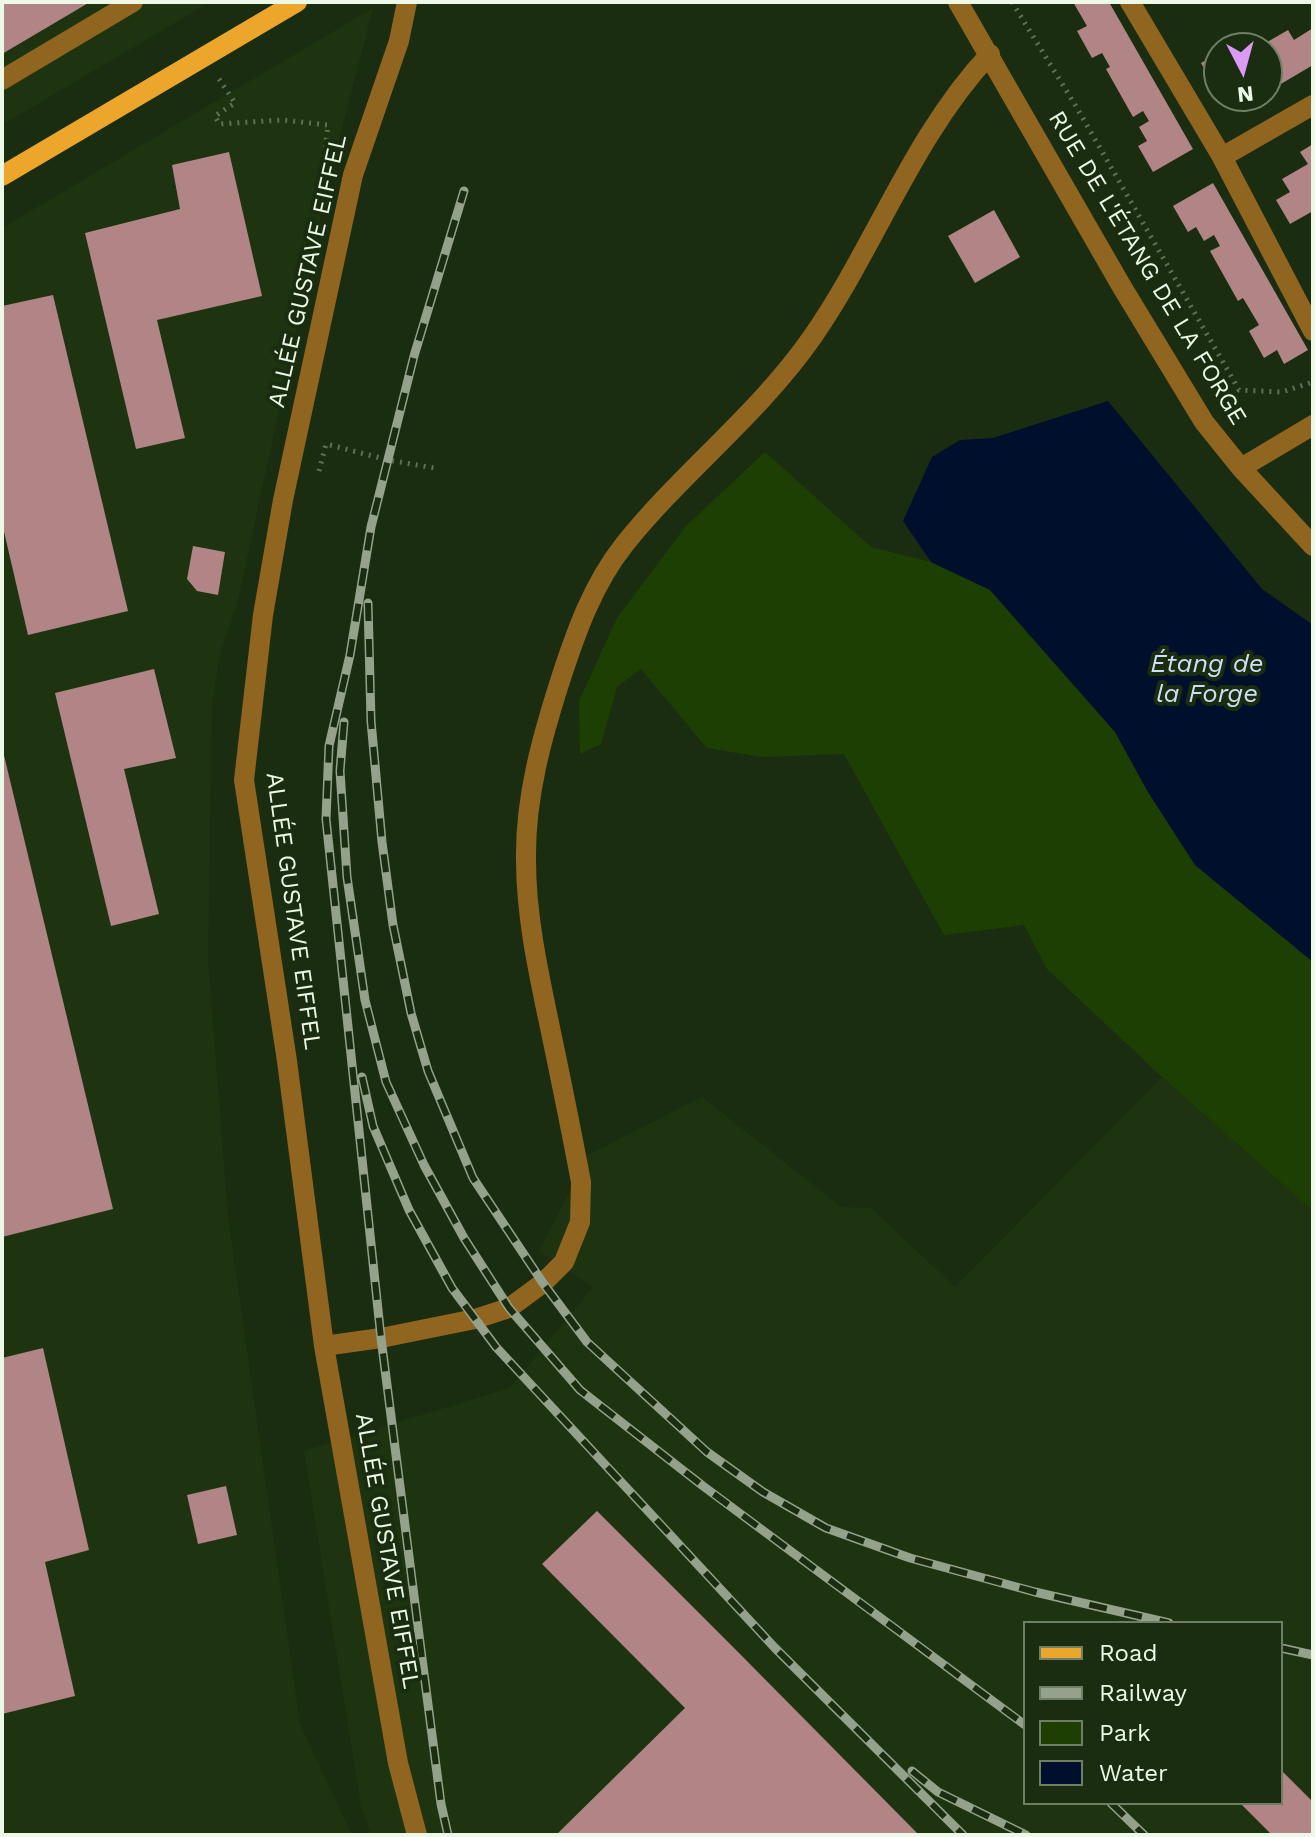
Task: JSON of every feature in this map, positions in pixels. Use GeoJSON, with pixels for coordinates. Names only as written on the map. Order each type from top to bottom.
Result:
{"type":"FeatureCollection","features":[{"type":"Feature","properties":{"kind":"main road"},"geometry":{"type":"LineString","coordinates":[[2,176],[293,4]]}},
{"type":"Feature","properties":{"kind":"street"},"geometry":{"type":"LineString","coordinates":[[2,80],[133,2]]}},
{"type":"Feature","properties":{"kind":"street","name":"ALLÉE GUSTAVE EIFFEL"},"geometry":{"type":"LineString","coordinates":[[407,2],[399,41],[353,175],[283,500],[263,615],[244,780],[287,1061],[324,1346],[398,1763],[417,1835]]}},
{"type":"Feature","properties":{"kind":"street"},"geometry":{"type":"LineString","coordinates":[[1130,2],[1222,157],[1313,331]]}},
{"type":"Feature","properties":{"kind":"street","name":"RUE DE L'ÉTANG DE LA FORGE"},"geometry":{"type":"LineString","coordinates":[[960,3],[1122,287],[1204,422],[1241,468],[1313,546]]}},
{"type":"Feature","properties":{"kind":"street"},"geometry":{"type":"LineString","coordinates":[[324,1346],[475,1319],[509,1308],[543,1283],[564,1262],[580,1222],[581,1182],[528,912],[526,858],[535,766],[571,647],[587,606],[621,549],[667,494],[782,377],[813,336],[852,275],[932,129],[966,79],[990,54]]}},
{"type":"Feature","properties":{"kind":"street"},"geometry":{"type":"LineString","coordinates":[[1222,157],[1313,105]]}},
{"type":"Feature","properties":{"kind":"street"},"geometry":{"type":"LineString","coordinates":[[1241,468],[1313,425]]}},
{"type":"Feature","properties":{"kind":"path"},"geometry":{"type":"LineString","coordinates":[[1012,2],[1077,108],[1239,390],[1282,392],[1313,382]]}},
{"type":"Feature","properties":{"kind":"path"},"geometry":{"type":"LineString","coordinates":[[219,79],[235,103],[215,116],[219,124],[283,120],[328,125],[319,200]]}},
{"type":"Feature","properties":{"kind":"path"},"geometry":{"type":"LineString","coordinates":[[317,481],[326,444],[434,468]]}},
{"type":"Feature","properties":{"kind":"shaded area"},"geometry":{"type":"Polygon","coordinates":[[[2,2],[210,2],[2,125],[2,2]]]}},
{"type":"Feature","properties":{"kind":"shaded area"},"geometry":{"type":"Polygon","coordinates":[[[373,8],[329,179],[237,605],[221,651],[212,702],[208,960],[228,1217],[300,1724],[352,1835],[2,1835],[2,228],[373,8]]]}},
{"type":"Feature","properties":{"kind":"shaded area"},"geometry":{"type":"Polygon","coordinates":[[[1162,1077],[1313,1211],[1313,1835],[371,1835],[361,1806],[304,1451],[510,1388],[593,1287],[539,1251],[588,1155],[702,1097],[841,1207],[871,1208],[955,1287],[1162,1077]]]}},
{"type":"Feature","properties":{"kind":"green space"},"geometry":{"type":"Polygon","coordinates":[[[765,452],[871,547],[931,562],[990,590],[1115,732],[1148,792],[1195,865],[1313,962],[1313,1211],[1162,1077],[1047,969],[1024,925],[944,935],[844,754],[762,757],[707,748],[641,669],[617,687],[601,744],[580,754],[579,701],[617,618],[686,526],[765,452]]]}},
{"type":"Feature","properties":{"kind":"water","name":"Étang de la Forge"},"geometry":{"type":"Polygon","coordinates":[[[1108,401],[1262,589],[1313,625],[1313,962],[1195,865],[1148,792],[1115,732],[990,590],[931,562],[903,521],[932,457],[960,440],[993,438],[1108,401]]]}},
{"type":"Feature","properties":{"kind":"building"},"geometry":{"type":"Polygon","coordinates":[[[2,2],[90,2],[2,54],[2,2]]]}},
{"type":"Feature","properties":{"kind":"building"},"geometry":{"type":"Polygon","coordinates":[[[1073,2],[1109,2],[1193,149],[1153,172],[1138,146],[1147,141],[1139,127],[1149,121],[1143,111],[1133,117],[1106,69],[1110,67],[1102,53],[1092,58],[1077,31],[1087,26],[1073,2]]]}},
{"type":"Feature","properties":{"kind":"building"},"geometry":{"type":"Polygon","coordinates":[[[1313,28],[1313,65],[1283,83],[1283,33],[1288,30],[1294,40],[1313,28]]]}},
{"type":"Feature","properties":{"kind":"building"},"geometry":{"type":"Polygon","coordinates":[[[1313,144],[1313,211],[1290,224],[1276,200],[1290,192],[1282,179],[1308,164],[1300,152],[1313,144]]]}},
{"type":"Feature","properties":{"kind":"building"},"geometry":{"type":"Polygon","coordinates":[[[229,152],[262,296],[157,320],[185,438],[136,449],[85,233],[180,209],[172,165],[229,152]]]}},
{"type":"Feature","properties":{"kind":"building"},"geometry":{"type":"Polygon","coordinates":[[[1213,183],[1308,350],[1284,364],[1277,350],[1264,358],[1249,331],[1259,325],[1243,298],[1238,301],[1210,251],[1220,246],[1214,235],[1204,241],[1196,227],[1188,232],[1173,206],[1213,183]]]}},
{"type":"Feature","properties":{"kind":"building"},"geometry":{"type":"Polygon","coordinates":[[[994,210],[1020,257],[975,283],[948,236],[994,210]]]}},
{"type":"Feature","properties":{"kind":"building"},"geometry":{"type":"Polygon","coordinates":[[[53,295],[128,611],[28,635],[2,523],[2,306],[53,295]]]}},
{"type":"Feature","properties":{"kind":"building"},"geometry":{"type":"Polygon","coordinates":[[[193,546],[225,552],[218,595],[197,591],[187,579],[193,546]]]}},
{"type":"Feature","properties":{"kind":"building"},"geometry":{"type":"Polygon","coordinates":[[[154,669],[176,758],[124,769],[159,914],[111,926],[55,693],[154,669]]]}},
{"type":"Feature","properties":{"kind":"building"},"geometry":{"type":"Polygon","coordinates":[[[2,747],[113,1209],[2,1237],[2,747]]]}},
{"type":"Feature","properties":{"kind":"building"},"geometry":{"type":"Polygon","coordinates":[[[43,1348],[89,1550],[45,1562],[75,1696],[2,1714],[2,1358],[43,1348]]]}},
{"type":"Feature","properties":{"kind":"building"},"geometry":{"type":"Polygon","coordinates":[[[226,1486],[237,1535],[198,1544],[187,1495],[226,1486]]]}},
{"type":"Feature","properties":{"kind":"building"},"geometry":{"type":"Polygon","coordinates":[[[597,1511],[919,1835],[556,1835],[685,1708],[542,1564],[597,1511]]]}},
{"type":"Feature","properties":{"kind":"building"},"geometry":{"type":"Polygon","coordinates":[[[1283,1772],[1313,1802],[1313,1835],[1272,1835],[1242,1805],[1283,1805],[1283,1772]]]}},
{"type":"Feature","properties":{"kind":"railway"},"geometry":{"type":"LineString","coordinates":[[448,1835],[441,1804],[381,1338],[326,819],[329,746],[350,655],[371,527],[414,356],[464,191]]}},
{"type":"Feature","properties":{"kind":"railway"},"geometry":{"type":"LineString","coordinates":[[368,603],[371,721],[382,842],[393,925],[411,1013],[428,1071],[473,1178],[543,1283],[587,1342],[707,1452],[763,1492],[826,1528],[910,1558],[1035,1592],[1160,1621]]}},
{"type":"Feature","properties":{"kind":"railway"},"geometry":{"type":"LineString","coordinates":[[344,722],[340,771],[347,877],[365,1000],[386,1082],[424,1165],[464,1238],[509,1308],[580,1390],[703,1486],[1023,1724]]}},
{"type":"Feature","properties":{"kind":"railway"},"geometry":{"type":"LineString","coordinates":[[362,1077],[373,1126],[409,1210],[452,1288],[496,1347],[775,1648],[963,1835]]}},
{"type":"Feature","properties":{"kind":"railway"},"geometry":{"type":"LineString","coordinates":[[1283,1648],[1313,1655]]}},
{"type":"Feature","properties":{"kind":"railway"},"geometry":{"type":"LineString","coordinates":[[912,1771],[938,1792],[1026,1835]]}},
{"type":"Feature","properties":{"kind":"railway"},"geometry":{"type":"LineString","coordinates":[[1113,1805],[1144,1835]]}}]}
